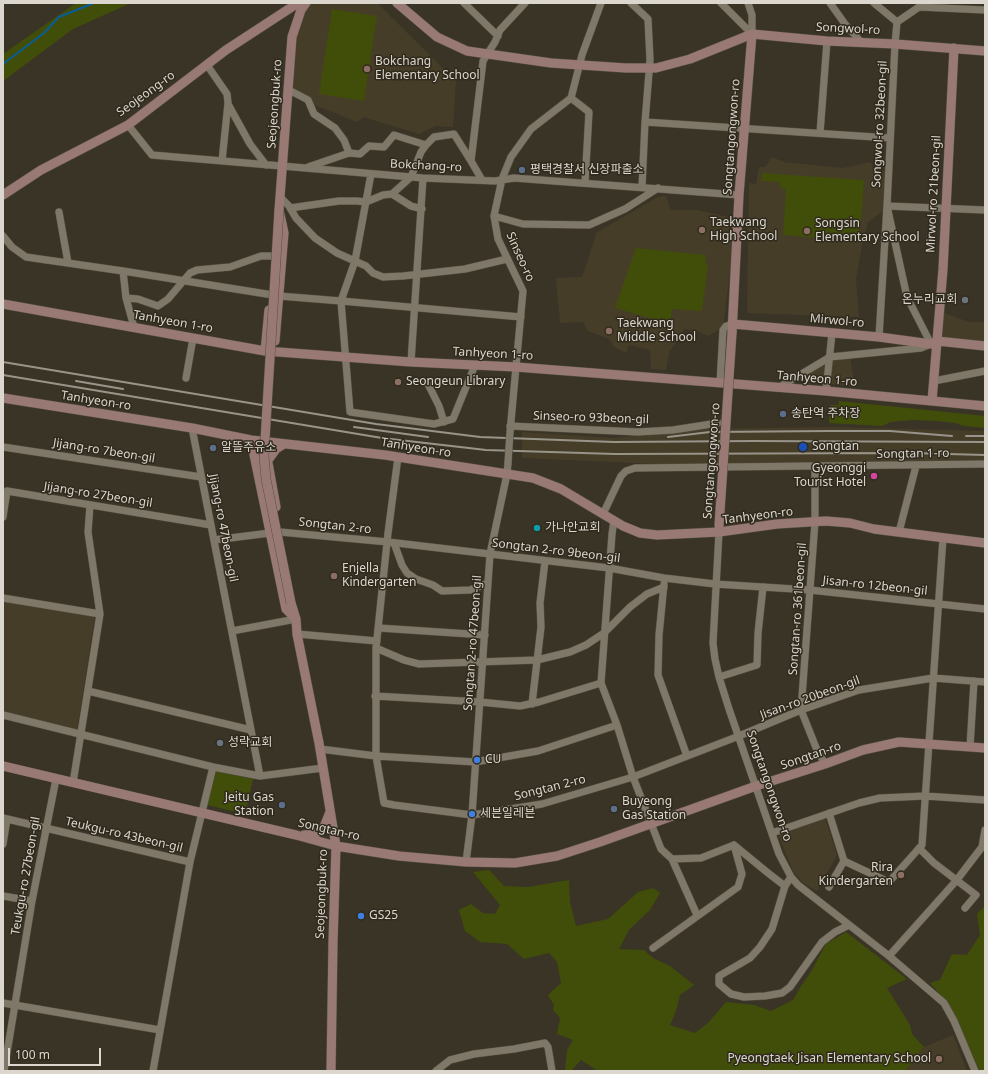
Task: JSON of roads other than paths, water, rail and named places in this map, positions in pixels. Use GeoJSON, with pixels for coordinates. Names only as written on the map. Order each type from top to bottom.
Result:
{"type":"FeatureCollection","features":[{"type":"Feature","properties":{"kind":"street","name":"Seojeong-ro"},"geometry":{"type":"LineString","coordinates":[[4,196],[40,170],[128,125],[226,50],[298,3]]}},
{"type":"Feature","properties":{"kind":"street","name":"Seojeongbuk-ro"},"geometry":{"type":"LineString","coordinates":[[306,3],[301,10],[292,37],[282,166],[264,456],[266,479],[291,603],[296,619],[297,634],[320,749],[336,846],[331,1071]]}},
{"type":"Feature","properties":{"kind":"street"},"geometry":{"type":"LineString","coordinates":[[397,3],[437,37],[467,51],[551,63],[656,68],[690,59],[752,34]]}},
{"type":"Feature","properties":{"kind":"street"},"geometry":{"type":"LineString","coordinates":[[464,3],[498,36]]}},
{"type":"Feature","properties":{"kind":"street"},"geometry":{"type":"LineString","coordinates":[[471,161],[483,61],[500,30],[525,3]]}},
{"type":"Feature","properties":{"kind":"street"},"geometry":{"type":"LineString","coordinates":[[586,183],[589,112],[571,98],[579,65],[601,3]]}},
{"type":"Feature","properties":{"kind":"street"},"geometry":{"type":"LineString","coordinates":[[631,3],[648,19],[649,68],[642,187]]}},
{"type":"Feature","properties":{"kind":"street"},"geometry":{"type":"LineString","coordinates":[[721,3],[752,34]]}},
{"type":"Feature","properties":{"kind":"street"},"geometry":{"type":"LineString","coordinates":[[748,3],[752,15],[752,34]]}},
{"type":"Feature","properties":{"kind":"street"},"geometry":{"type":"LineString","coordinates":[[830,3],[845,24],[861,42]]}},
{"type":"Feature","properties":{"kind":"street"},"geometry":{"type":"LineString","coordinates":[[874,3],[897,22],[918,7],[985,10]]}},
{"type":"Feature","properties":{"kind":"street"},"geometry":{"type":"LineString","coordinates":[[956,3],[961,9]]}},
{"type":"Feature","properties":{"kind":"street","name":"Songwol-ro 32beon-gil"},"geometry":{"type":"LineString","coordinates":[[887,206],[897,22]]}},
{"type":"Feature","properties":{"kind":"street","name":"Songwol-ro"},"geometry":{"type":"LineString","coordinates":[[752,34],[985,51]]}},
{"type":"Feature","properties":{"kind":"street","name":"Songtangongwon-ro"},"geometry":{"type":"LineString","coordinates":[[752,34],[739,195],[733,328],[715,584],[713,642],[719,677],[779,854],[791,876],[810,895],[889,956],[944,1003],[954,1021],[975,1071]]}},
{"type":"Feature","properties":{"kind":"street"},"geometry":{"type":"LineString","coordinates":[[820,134],[827,40]]}},
{"type":"Feature","properties":{"kind":"street","name":"Mirwol-ro 21beon-gil"},"geometry":{"type":"LineString","coordinates":[[934,342],[946,209],[954,48]]}},
{"type":"Feature","properties":{"kind":"street"},"geometry":{"type":"LineString","coordinates":[[207,65],[227,94],[228,104],[222,161]]}},
{"type":"Feature","properties":{"kind":"street"},"geometry":{"type":"LineString","coordinates":[[288,90],[308,100],[314,114],[335,128],[344,140],[350,153]]}},
{"type":"Feature","properties":{"kind":"street","name":"Sinseo-ro"},"geometry":{"type":"LineString","coordinates":[[507,474],[523,291],[498,239],[494,216],[502,179],[511,157],[531,129],[571,98]]}},
{"type":"Feature","properties":{"kind":"street"},"geometry":{"type":"LineString","coordinates":[[228,104],[250,144],[266,165]]}},
{"type":"Feature","properties":{"kind":"street"},"geometry":{"type":"LineString","coordinates":[[645,122],[890,138]]}},
{"type":"Feature","properties":{"kind":"street","name":"Bokchang-ro"},"geometry":{"type":"LineString","coordinates":[[128,125],[152,155],[423,178],[495,181],[514,178],[739,195]]}},
{"type":"Feature","properties":{"kind":"street"},"geometry":{"type":"LineString","coordinates":[[290,208],[339,201],[366,202],[382,195],[392,194],[411,177],[421,152],[434,136],[454,134],[482,180]]}},
{"type":"Feature","properties":{"kind":"street"},"geometry":{"type":"LineString","coordinates":[[304,168],[350,153],[360,154],[369,146],[384,147],[394,135],[426,145]]}},
{"type":"Feature","properties":{"kind":"street"},"geometry":{"type":"LineString","coordinates":[[371,174],[354,261],[341,300],[350,412],[434,424],[453,419],[475,365]]}},
{"type":"Feature","properties":{"kind":"street"},"geometry":{"type":"LineString","coordinates":[[411,362],[423,178]]}},
{"type":"Feature","properties":{"kind":"street"},"geometry":{"type":"LineString","coordinates":[[494,216],[523,224],[589,225],[625,209],[659,188]]}},
{"type":"Feature","properties":{"kind":"street"},"geometry":{"type":"LineString","coordinates":[[392,194],[411,206],[422,210]]}},
{"type":"Feature","properties":{"kind":"street"},"geometry":{"type":"LineString","coordinates":[[280,197],[290,208],[296,218],[315,238],[337,253],[366,266],[373,273],[383,277],[465,269],[507,259]]}},
{"type":"Feature","properties":{"kind":"street"},"geometry":{"type":"LineString","coordinates":[[887,206],[985,210]]}},
{"type":"Feature","properties":{"kind":"street"},"geometry":{"type":"LineString","coordinates":[[879,337],[887,206]]}},
{"type":"Feature","properties":{"kind":"street"},"geometry":{"type":"LineString","coordinates":[[887,206],[907,297],[934,342],[934,380],[932,401]]}},
{"type":"Feature","properties":{"kind":"street"},"geometry":{"type":"LineString","coordinates":[[274,296],[272,256],[273,234],[280,210]]}},
{"type":"Feature","properties":{"kind":"street"},"geometry":{"type":"LineString","coordinates":[[270,351],[274,296],[284,233],[280,210]]}},
{"type":"Feature","properties":{"kind":"street"},"geometry":{"type":"LineString","coordinates":[[59,212],[68,263]]}},
{"type":"Feature","properties":{"kind":"street"},"geometry":{"type":"LineString","coordinates":[[3,236],[12,247],[26,257],[123,271],[274,296],[341,300],[521,317]]}},
{"type":"Feature","properties":{"kind":"street"},"geometry":{"type":"LineString","coordinates":[[126,298],[138,299],[158,306],[168,299],[190,273],[197,270],[230,267],[261,256],[272,256]]}},
{"type":"Feature","properties":{"kind":"street"},"geometry":{"type":"LineString","coordinates":[[123,271],[126,298],[134,327]]}},
{"type":"Feature","properties":{"kind":"street","name":"Tanhyeon 1-ro"},"geometry":{"type":"LineString","coordinates":[[3,304],[270,351],[411,362],[516,367],[826,391],[985,406]]}},
{"type":"Feature","properties":{"kind":"street"},"geometry":{"type":"LineString","coordinates":[[720,383],[723,330],[726,326],[733,328]]}},
{"type":"Feature","properties":{"kind":"street","name":"Mirwol-ro"},"geometry":{"type":"LineString","coordinates":[[733,328],[832,333],[985,346]]}},
{"type":"Feature","properties":{"kind":"street"},"geometry":{"type":"LineString","coordinates":[[826,391],[832,333]]}},
{"type":"Feature","properties":{"kind":"street"},"geometry":{"type":"LineString","coordinates":[[186,378],[193,338]]}},
{"type":"Feature","properties":{"kind":"street"},"geometry":{"type":"LineString","coordinates":[[778,388],[830,357],[920,348],[934,342]]}},
{"type":"Feature","properties":{"kind":"street"},"geometry":{"type":"LineString","coordinates":[[934,380],[985,371]]}},
{"type":"Feature","properties":{"kind":"street"},"geometry":{"type":"LineString","coordinates":[[427,382],[439,406],[444,422]]}},
{"type":"Feature","properties":{"kind":"street","name":"Tanhyeon-ro"},"geometry":{"type":"LineString","coordinates":[[3,398],[192,428],[251,440],[398,457],[533,478],[561,489],[623,526],[640,533],[651,534],[826,521],[850,523],[874,529],[985,544]]}},
{"type":"Feature","properties":{"kind":"street","name":"Sinseo-ro 93beon-gil"},"geometry":{"type":"LineString","coordinates":[[510,429],[638,432],[673,430],[718,423]]}},
{"type":"Feature","properties":{"kind":"street","name":"Jijang-ro 47beon-gil"},"geometry":{"type":"LineString","coordinates":[[192,428],[260,776]]}},
{"type":"Feature","properties":{"kind":"street"},"geometry":{"type":"LineString","coordinates":[[251,440],[286,608],[296,619]]}},
{"type":"Feature","properties":{"kind":"street"},"geometry":{"type":"LineString","coordinates":[[269,442],[268,460],[280,532],[296,603],[296,619]]}},
{"type":"Feature","properties":{"kind":"street"},"geometry":{"type":"LineString","coordinates":[[268,460],[276,449],[284,444]]}},
{"type":"Feature","properties":{"kind":"street","name":"Jijang-ro 7beon-gil"},"geometry":{"type":"LineString","coordinates":[[3,447],[201,476]]}},
{"type":"Feature","properties":{"kind":"street","name":"Songtan 2-ro"},"geometry":{"type":"LineString","coordinates":[[398,457],[391,543],[377,644],[375,696],[376,756],[384,803],[472,814],[542,804],[633,777],[739,736]]}},
{"type":"Feature","properties":{"kind":"street","name":"Songtan 1-ro"},"geometry":{"type":"LineString","coordinates":[[603,514],[621,476],[626,471],[635,468],[916,466],[985,464]]}},
{"type":"Feature","properties":{"kind":"street"},"geometry":{"type":"LineString","coordinates":[[899,532],[916,466]]}},
{"type":"Feature","properties":{"kind":"street"},"geometry":{"type":"LineString","coordinates":[[815,522],[816,467]]}},
{"type":"Feature","properties":{"kind":"street","name":"Songtan 2-ro 47beon-gil"},"geometry":{"type":"LineString","coordinates":[[472,814],[490,554],[507,474]]}},
{"type":"Feature","properties":{"kind":"street","name":"Jijang-ro 27beon-gil"},"geometry":{"type":"LineString","coordinates":[[3,517],[7,491],[211,525]]}},
{"type":"Feature","properties":{"kind":"street"},"geometry":{"type":"LineString","coordinates":[[73,783],[100,614],[88,532],[90,506]]}},
{"type":"Feature","properties":{"kind":"street"},"geometry":{"type":"LineString","coordinates":[[614,520],[601,683],[651,825],[661,848],[672,859],[697,915]]}},
{"type":"Feature","properties":{"kind":"street","name":"Songtan-ro 361beon-gil"},"geometry":{"type":"LineString","coordinates":[[815,522],[802,710],[817,750],[825,764]]}},
{"type":"Feature","properties":{"kind":"street","name":"Songtan 2-ro"},"geometry":{"type":"LineString","coordinates":[[280,532],[391,543]]}},
{"type":"Feature","properties":{"kind":"street"},"geometry":{"type":"LineString","coordinates":[[214,540],[270,534]]}},
{"type":"Feature","properties":{"kind":"street"},"geometry":{"type":"LineString","coordinates":[[844,861],[889,882],[920,847],[925,796],[943,538]]}},
{"type":"Feature","properties":{"kind":"street"},"geometry":{"type":"LineString","coordinates":[[391,543],[407,573],[416,579],[433,585],[442,591],[470,590],[488,583]]}},
{"type":"Feature","properties":{"kind":"street","name":"Songtan 2-ro 9beon-gil"},"geometry":{"type":"LineString","coordinates":[[391,543],[609,568],[664,578],[715,584]]}},
{"type":"Feature","properties":{"kind":"street"},"geometry":{"type":"LineString","coordinates":[[532,704],[541,627],[540,603],[545,561]]}},
{"type":"Feature","properties":{"kind":"street"},"geometry":{"type":"LineString","coordinates":[[664,578],[659,635],[658,675],[687,756]]}},
{"type":"Feature","properties":{"kind":"street","name":"Jisan-ro 12beon-gil"},"geometry":{"type":"LineString","coordinates":[[715,584],[810,590],[985,609]]}},
{"type":"Feature","properties":{"kind":"street"},"geometry":{"type":"LineString","coordinates":[[297,634],[377,644],[404,660],[419,664],[537,660],[578,650],[604,633],[630,607],[647,594],[664,587]]}},
{"type":"Feature","properties":{"kind":"street"},"geometry":{"type":"LineString","coordinates":[[719,677],[757,666],[758,633],[763,587]]}},
{"type":"Feature","properties":{"kind":"street"},"geometry":{"type":"LineString","coordinates":[[3,598],[100,614]]}},
{"type":"Feature","properties":{"kind":"street"},"geometry":{"type":"LineString","coordinates":[[232,631],[296,619]]}},
{"type":"Feature","properties":{"kind":"street"},"geometry":{"type":"LineString","coordinates":[[379,628],[485,635]]}},
{"type":"Feature","properties":{"kind":"street","name":"Jisan-ro 20beon-gil"},"geometry":{"type":"LineString","coordinates":[[739,736],[802,710],[859,690],[933,678],[985,682]]}},
{"type":"Feature","properties":{"kind":"street"},"geometry":{"type":"LineString","coordinates":[[970,747],[974,681]]}},
{"type":"Feature","properties":{"kind":"street"},"geometry":{"type":"LineString","coordinates":[[375,696],[480,702],[520,706],[532,704],[601,683]]}},
{"type":"Feature","properties":{"kind":"street"},"geometry":{"type":"LineString","coordinates":[[88,691],[251,730]]}},
{"type":"Feature","properties":{"kind":"street"},"geometry":{"type":"LineString","coordinates":[[3,715],[213,767],[260,776],[323,768]]}},
{"type":"Feature","properties":{"kind":"street"},"geometry":{"type":"LineString","coordinates":[[320,749],[376,756],[475,762],[538,751],[617,725]]}},
{"type":"Feature","properties":{"kind":"street","name":"Songtan-ro"},"geometry":{"type":"LineString","coordinates":[[3,766],[296,835],[336,846],[399,856],[466,862],[515,863],[557,856],[651,825],[756,786],[863,750],[899,742],[985,748]]}},
{"type":"Feature","properties":{"kind":"street"},"geometry":{"type":"LineString","coordinates":[[190,862],[213,767]]}},
{"type":"Feature","properties":{"kind":"street","name":"Teukgu-ro 27beon-gil"},"geometry":{"type":"LineString","coordinates":[[4,1071],[32,901],[56,779]]}},
{"type":"Feature","properties":{"kind":"street"},"geometry":{"type":"LineString","coordinates":[[772,833],[859,803],[880,798],[925,796],[985,800]]}},
{"type":"Feature","properties":{"kind":"street"},"geometry":{"type":"LineString","coordinates":[[296,835],[315,834],[324,827],[330,812]]}},
{"type":"Feature","properties":{"kind":"street"},"geometry":{"type":"LineString","coordinates":[[829,813],[844,861],[829,887]]}},
{"type":"Feature","properties":{"kind":"street"},"geometry":{"type":"LineString","coordinates":[[466,862],[472,814]]}},
{"type":"Feature","properties":{"kind":"street"},"geometry":{"type":"LineString","coordinates":[[3,844],[5,818]]}},
{"type":"Feature","properties":{"kind":"street","name":"Teukgu-ro 43beon-gil"},"geometry":{"type":"LineString","coordinates":[[5,818],[190,862],[153,1071]]}},
{"type":"Feature","properties":{"kind":"street"},"geometry":{"type":"LineString","coordinates":[[889,956],[956,881],[982,847],[985,830]]}},
{"type":"Feature","properties":{"kind":"street"},"geometry":{"type":"LineString","coordinates":[[672,859],[701,858],[734,845]]}},
{"type":"Feature","properties":{"kind":"street"},"geometry":{"type":"LineString","coordinates":[[734,845],[785,886]]}},
{"type":"Feature","properties":{"kind":"street"},"geometry":{"type":"LineString","coordinates":[[653,948],[738,887],[742,874],[734,845]]}},
{"type":"Feature","properties":{"kind":"street"},"geometry":{"type":"LineString","coordinates":[[920,847],[934,864],[976,895],[964,908]]}},
{"type":"Feature","properties":{"kind":"street"},"geometry":{"type":"LineString","coordinates":[[791,876],[785,886],[772,930],[750,958],[719,976],[719,984],[731,994],[744,997],[765,996],[782,993],[790,987],[822,942],[834,932],[849,925]]}},
{"type":"Feature","properties":{"kind":"street"},"geometry":{"type":"LineString","coordinates":[[3,896],[32,901]]}},
{"type":"Feature","properties":{"kind":"street"},"geometry":{"type":"LineString","coordinates":[[3,1002],[160,1030]]}},
{"type":"Feature","properties":{"kind":"street"},"geometry":{"type":"LineString","coordinates":[[436,1071],[450,1060],[468,1055],[545,1044],[548,1048],[552,1071]]}},
{"type":"Feature","properties":{"kind":"waterway"},"geometry":{"type":"LineString","coordinates":[[3,64],[44,33],[59,17],[94,3]]}},
{"type":"Feature","properties":{"kind":"railway"},"geometry":{"type":"LineString","coordinates":[[3,362],[376,424],[480,437],[614,442],[985,442]]}},
{"type":"Feature","properties":{"kind":"railway"},"geometry":{"type":"LineString","coordinates":[[3,375],[382,438],[486,450],[615,454],[912,453],[985,455]]}},
{"type":"Feature","properties":{"kind":"railway"},"geometry":{"type":"LineString","coordinates":[[76,381],[123,389]]}},
{"type":"Feature","properties":{"kind":"railway"},"geometry":{"type":"LineString","coordinates":[[354,427],[428,437]]}},
{"type":"Feature","properties":{"kind":"railway"},"geometry":{"type":"LineString","coordinates":[[668,437],[710,432],[828,431],[890,431],[952,436]]}},
{"type":"Feature","properties":{"kind":"railway"},"geometry":{"type":"LineString","coordinates":[[966,436],[985,436]]}},
{"type":"Feature","properties":{"kind":"place","name":"Bokchang Elementary School"},"geometry":{"type":"Point","coordinates":[367,69]}},
{"type":"Feature","properties":{"kind":"place","name":"평택경찰서 신장파출소"},"geometry":{"type":"Point","coordinates":[522,170]}},
{"type":"Feature","properties":{"kind":"place","name":"Taekwang High School"},"geometry":{"type":"Point","coordinates":[702,230]}},
{"type":"Feature","properties":{"kind":"place","name":"Songsin Elementary School"},"geometry":{"type":"Point","coordinates":[807,231]}},
{"type":"Feature","properties":{"kind":"place","name":"온누리교회"},"geometry":{"type":"Point","coordinates":[965,300]}},
{"type":"Feature","properties":{"kind":"place","name":"Taekwang Middle School"},"geometry":{"type":"Point","coordinates":[609,331]}},
{"type":"Feature","properties":{"kind":"place","name":"Seongeun Library"},"geometry":{"type":"Point","coordinates":[398,382]}},
{"type":"Feature","properties":{"kind":"place","name":"송탄역 주차장"},"geometry":{"type":"Point","coordinates":[783,414]}},
{"type":"Feature","properties":{"kind":"place","name":"Songtan"},"geometry":{"type":"Point","coordinates":[803,447]}},
{"type":"Feature","properties":{"kind":"place","name":"알뜰주유소"},"geometry":{"type":"Point","coordinates":[213,448]}},
{"type":"Feature","properties":{"kind":"place","name":"Gyeonggi Tourist Hotel"},"geometry":{"type":"Point","coordinates":[874,476]}},
{"type":"Feature","properties":{"kind":"place","name":"가나안교회"},"geometry":{"type":"Point","coordinates":[537,528]}},
{"type":"Feature","properties":{"kind":"place","name":"Enjella Kindergarten"},"geometry":{"type":"Point","coordinates":[334,576]}},
{"type":"Feature","properties":{"kind":"place","name":"성락교회"},"geometry":{"type":"Point","coordinates":[220,743]}},
{"type":"Feature","properties":{"kind":"place","name":"CU"},"geometry":{"type":"Point","coordinates":[477,760]}},
{"type":"Feature","properties":{"kind":"place","name":"Jeitu Gas Station"},"geometry":{"type":"Point","coordinates":[282,805]}},
{"type":"Feature","properties":{"kind":"place","name":"Buyeong Gas Station"},"geometry":{"type":"Point","coordinates":[614,809]}},
{"type":"Feature","properties":{"kind":"place","name":"세븐일레븐"},"geometry":{"type":"Point","coordinates":[472,814]}},
{"type":"Feature","properties":{"kind":"place","name":"Rira Kindergarten"},"geometry":{"type":"Point","coordinates":[901,875]}},
{"type":"Feature","properties":{"kind":"place","name":"GS25"},"geometry":{"type":"Point","coordinates":[361,916]}},
{"type":"Feature","properties":{"kind":"place","name":"Pyeongtaek Jisan Elementary School"},"geometry":{"type":"Point","coordinates":[939,1059]}}]}
